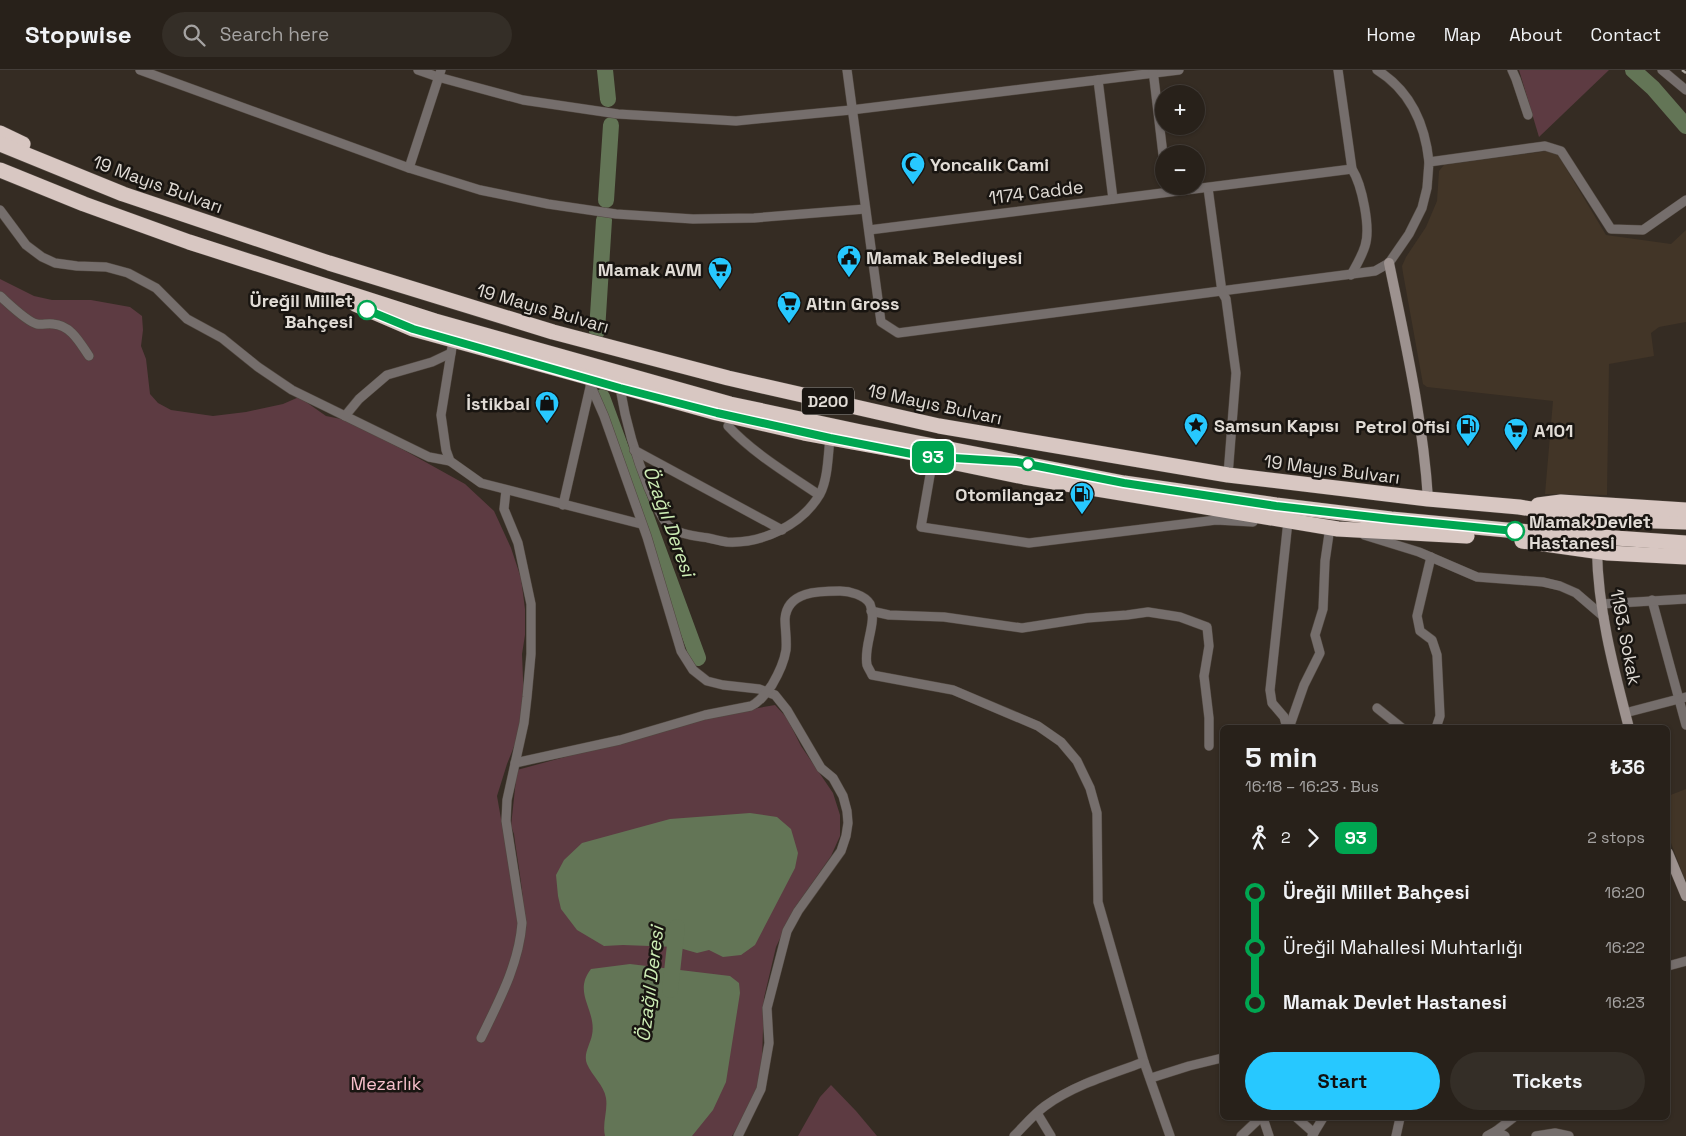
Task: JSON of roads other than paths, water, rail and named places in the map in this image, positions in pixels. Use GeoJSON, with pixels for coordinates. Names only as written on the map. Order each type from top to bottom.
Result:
{"type":"FeatureCollection","features":[{"type":"Feature","properties":{"kind":"highway"},"geometry":{"type":"LineString","coordinates":[[0,133],[123,194]]}},
{"type":"Feature","properties":{"kind":"highway","name":"19 Mayıs Bulvarı"},"geometry":{"type":"LineString","coordinates":[[0,144],[123,194],[329,263],[534,326],[728,378],[939,426],[1228,475],[1428,499],[1519,507],[1597,518],[1686,522]]}},
{"type":"Feature","properties":{"kind":"highway","name":"D200"},"geometry":{"type":"LineString","coordinates":[[0,170],[84,204],[189,242],[435,321],[730,404],[861,432],[1124,483],[1276,506],[1507,530],[1686,543]]}},
{"type":"Feature","properties":{"kind":"highway"},"geometry":{"type":"LineString","coordinates":[[0,177],[84,204]]}},
{"type":"Feature","properties":{"kind":"highway"},"geometry":{"type":"LineString","coordinates":[[316,282],[362,308],[452,347],[546,366],[591,382],[717,413],[1024,477],[1338,528],[1489,537],[1597,551],[1686,557]]}},
{"type":"Feature","properties":{"kind":"highway"},"geometry":{"type":"LineString","coordinates":[[546,366],[568,358]]}},
{"type":"Feature","properties":{"kind":"highway"},"geometry":{"type":"LineString","coordinates":[[928,457],[1017,462]]}},
{"type":"Feature","properties":{"kind":"highway"},"geometry":{"type":"LineString","coordinates":[[1519,507],[1561,502],[1686,510]]}},
{"type":"Feature","properties":{"kind":"street"},"geometry":{"type":"LineString","coordinates":[[140,70],[409,168],[480,190],[548,204],[616,214],[693,219],[754,218],[865,208]]}},
{"type":"Feature","properties":{"kind":"street"},"geometry":{"type":"LineString","coordinates":[[418,70],[439,74],[523,100],[618,114],[736,121],[851,110],[1098,80],[1153,71],[1179,70]]}},
{"type":"Feature","properties":{"kind":"street"},"geometry":{"type":"LineString","coordinates":[[847,70],[881,322],[898,333],[1375,272],[1389,263],[1409,234],[1422,208],[1428,188],[1429,162],[1427,140],[1419,116],[1406,96],[1388,77],[1378,70]]}},
{"type":"Feature","properties":{"kind":"street"},"geometry":{"type":"LineString","coordinates":[[1338,70],[1352,170],[1358,178],[1367,221],[1366,246],[1351,275]]}},
{"type":"Feature","properties":{"kind":"street"},"geometry":{"type":"LineString","coordinates":[[1512,70],[1528,115]]}},
{"type":"Feature","properties":{"kind":"street"},"geometry":{"type":"LineString","coordinates":[[1662,70],[1686,90]]}},
{"type":"Feature","properties":{"kind":"street"},"geometry":{"type":"LineString","coordinates":[[1153,71],[1162,145]]}},
{"type":"Feature","properties":{"kind":"street"},"geometry":{"type":"LineString","coordinates":[[409,168],[439,74]]}},
{"type":"Feature","properties":{"kind":"street"},"geometry":{"type":"LineString","coordinates":[[1098,80],[1113,199]]}},
{"type":"Feature","properties":{"kind":"street"},"geometry":{"type":"LineString","coordinates":[[1429,162],[1545,146],[1561,151],[1611,229],[1643,230],[1686,200]]}},
{"type":"Feature","properties":{"kind":"street","name":"1174 Cadde"},"geometry":{"type":"LineString","coordinates":[[1205,188],[1352,170]]}},
{"type":"Feature","properties":{"kind":"street"},"geometry":{"type":"LineString","coordinates":[[1208,188],[1222,292],[1226,299],[1236,373],[1228,475]]}},
{"type":"Feature","properties":{"kind":"street","name":"1174 Cadde"},"geometry":{"type":"LineString","coordinates":[[869,230],[1113,199],[1155,191]]}},
{"type":"Feature","properties":{"kind":"street"},"geometry":{"type":"LineString","coordinates":[[0,210],[26,246],[42,257],[55,263],[106,267],[128,273],[156,288],[187,319],[222,338],[258,367],[292,390],[429,457],[450,461],[481,483],[641,524]]}},
{"type":"Feature","properties":{"kind":"street"},"geometry":{"type":"LineString","coordinates":[[1389,263],[1414,390],[1426,468],[1428,499]]}},
{"type":"Feature","properties":{"kind":"street"},"geometry":{"type":"LineString","coordinates":[[0,296],[37,324],[55,324],[67,328],[89,356]]}},
{"type":"Feature","properties":{"kind":"street"},"geometry":{"type":"LineString","coordinates":[[345,416],[359,399],[387,375],[432,362],[452,347]]}},
{"type":"Feature","properties":{"kind":"street"},"geometry":{"type":"LineString","coordinates":[[450,461],[446,450],[441,415],[452,347]]}},
{"type":"Feature","properties":{"kind":"street"},"geometry":{"type":"LineString","coordinates":[[563,505],[591,382]]}},
{"type":"Feature","properties":{"kind":"street"},"geometry":{"type":"LineString","coordinates":[[591,382],[641,524],[647,536],[681,652],[693,670],[707,681],[759,690],[775,695],[787,710],[821,768],[833,778],[843,796],[848,822],[846,836],[841,851],[786,931],[767,1008],[769,1043],[760,1089],[738,1136]]}},
{"type":"Feature","properties":{"kind":"street"},"geometry":{"type":"LineString","coordinates":[[620,388],[626,424],[634,450],[655,502],[667,524],[679,532],[728,542],[752,540],[782,530],[805,514],[819,495],[825,475],[830,438]]}},
{"type":"Feature","properties":{"kind":"street"},"geometry":{"type":"LineString","coordinates":[[728,426],[736,435],[819,495]]}},
{"type":"Feature","properties":{"kind":"street"},"geometry":{"type":"LineString","coordinates":[[634,450],[782,530]]}},
{"type":"Feature","properties":{"kind":"street"},"geometry":{"type":"LineString","coordinates":[[928,457],[921,527],[1028,544],[1216,520],[1254,522]]}},
{"type":"Feature","properties":{"kind":"street"},"geometry":{"type":"LineString","coordinates":[[481,1038],[514,966],[521,940],[522,923],[506,821],[507,800],[527,697],[531,654],[532,604],[518,543],[504,509],[506,490]]}},
{"type":"Feature","properties":{"kind":"street"},"geometry":{"type":"LineString","coordinates":[[1287,725],[1284,717],[1272,703],[1270,690],[1288,521]]}},
{"type":"Feature","properties":{"kind":"street"},"geometry":{"type":"LineString","coordinates":[[1289,725],[1304,685],[1320,653],[1316,635],[1323,609],[1325,561],[1338,528],[1418,552],[1477,577],[1542,582],[1560,586],[1576,593],[1604,617]]}},
{"type":"Feature","properties":{"kind":"street","name":"1193. Sokak"},"geometry":{"type":"LineString","coordinates":[[1597,551],[1601,604],[1611,656],[1628,725]]}},
{"type":"Feature","properties":{"kind":"street"},"geometry":{"type":"LineString","coordinates":[[1431,557],[1417,616],[1420,631],[1432,640],[1437,655],[1440,716],[1437,725]]}},
{"type":"Feature","properties":{"kind":"street"},"geometry":{"type":"LineString","coordinates":[[515,763],[620,740],[705,714],[757,704],[767,692],[783,664],[786,649],[785,618],[797,597],[812,592],[845,591],[862,597],[869,603],[872,614],[867,656],[867,666],[872,675],[953,690],[1038,726],[1061,742],[1077,761],[1090,788],[1097,813],[1098,902],[1144,1062],[1170,1136]]}},
{"type":"Feature","properties":{"kind":"street"},"geometry":{"type":"LineString","coordinates":[[1601,604],[1686,599]]}},
{"type":"Feature","properties":{"kind":"street"},"geometry":{"type":"LineString","coordinates":[[1652,600],[1682,698],[1686,725]]}},
{"type":"Feature","properties":{"kind":"street"},"geometry":{"type":"LineString","coordinates":[[871,611],[889,615],[944,617],[1022,628],[1087,618],[1148,612],[1180,617],[1207,627],[1209,646],[1204,676],[1209,718],[1209,746]]}},
{"type":"Feature","properties":{"kind":"street"},"geometry":{"type":"LineString","coordinates":[[1625,713],[1682,698]]}},
{"type":"Feature","properties":{"kind":"street"},"geometry":{"type":"LineString","coordinates":[[1377,708],[1398,725]]}},
{"type":"Feature","properties":{"kind":"street"},"geometry":{"type":"LineString","coordinates":[[1670,858],[1686,896]]}},
{"type":"Feature","properties":{"kind":"street"},"geometry":{"type":"LineString","coordinates":[[1670,966],[1686,962]]}},
{"type":"Feature","properties":{"kind":"street"},"geometry":{"type":"LineString","coordinates":[[1151,1078],[1220,1058]]}},
{"type":"Feature","properties":{"kind":"street"},"geometry":{"type":"LineString","coordinates":[[1014,1136],[1045,1106],[1110,1074],[1144,1062]]}},
{"type":"Feature","properties":{"kind":"street"},"geometry":{"type":"LineString","coordinates":[[1037,1113],[1051,1136]]}},
{"type":"Feature","properties":{"kind":"street"},"geometry":{"type":"LineString","coordinates":[[1241,1136],[1260,1120]]}},
{"type":"Feature","properties":{"kind":"street"},"geometry":{"type":"LineString","coordinates":[[1263,1120],[1269,1136]]}},
{"type":"Feature","properties":{"kind":"street"},"geometry":{"type":"LineString","coordinates":[[1299,1120],[1313,1135],[1322,1120]]}},
{"type":"Feature","properties":{"kind":"street"},"geometry":{"type":"LineString","coordinates":[[1396,1135],[1400,1120]]}},
{"type":"Feature","properties":{"kind":"street"},"geometry":{"type":"LineString","coordinates":[[1486,1136],[1510,1120]]}},
{"type":"Feature","properties":{"kind":"street"},"geometry":{"type":"LineString","coordinates":[[1496,1131],[1505,1136]]}},
{"type":"Feature","properties":{"kind":"street"},"geometry":{"type":"LineString","coordinates":[[1536,1136],[1556,1132],[1569,1136]]}},
{"type":"Feature","properties":{"kind":"water"},"geometry":{"type":"Polygon","coordinates":[[[750,813],[777,817],[791,829],[798,853],[795,868],[755,945],[741,955],[723,957],[709,950],[697,953],[676,947],[604,946],[577,930],[561,909],[556,875],[564,860],[582,843],[670,819],[750,813]]]}},
{"type":"Feature","properties":{"kind":"water"},"geometry":{"type":"Polygon","coordinates":[[[630,964],[730,976],[739,983],[740,993],[726,1082],[713,1110],[692,1136],[605,1136],[605,1093],[586,1060],[593,1026],[584,994],[584,986],[591,969],[630,964]]]}},
{"type":"Feature","properties":{"kind":"waterway","name":"Özağıl Deresi"},"geometry":{"type":"LineString","coordinates":[[605,70],[608,99]]}},
{"type":"Feature","properties":{"kind":"waterway"},"geometry":{"type":"LineString","coordinates":[[1633,70],[1653,88],[1686,126]]}},
{"type":"Feature","properties":{"kind":"waterway","name":"Özağıl Deresi"},"geometry":{"type":"LineString","coordinates":[[606,200],[611,125]]}},
{"type":"Feature","properties":{"kind":"waterway","name":"Özağıl Deresi"},"geometry":{"type":"LineString","coordinates":[[597,331],[604,220]]}},
{"type":"Feature","properties":{"kind":"waterway","name":"Özağıl Deresi"},"geometry":{"type":"LineString","coordinates":[[602,397],[698,658]]}},
{"type":"Feature","properties":{"kind":"waterway","name":"Özağıl Deresi"},"geometry":{"type":"LineString","coordinates":[[670,990],[677,927]]}},
{"type":"Feature","properties":{"kind":"railway"},"geometry":{"type":"LineString","coordinates":[[1682,70],[1686,73]]}},
{"type":"Feature","properties":{"kind":"place","name":"Yoncalık Cami"},"geometry":{"type":"Point","coordinates":[913,185]}},
{"type":"Feature","properties":{"kind":"place","name":"Mamak Belediyesi"},"geometry":{"type":"Point","coordinates":[849,278]}},
{"type":"Feature","properties":{"kind":"place","name":"Mamak AVM"},"geometry":{"type":"Point","coordinates":[720,290]}},
{"type":"Feature","properties":{"kind":"place","name":"Üreğil Millet Bahçesi"},"geometry":{"type":"Point","coordinates":[367,310]}},
{"type":"Feature","properties":{"kind":"place","name":"Altın Gross"},"geometry":{"type":"Point","coordinates":[789,324]}},
{"type":"Feature","properties":{"kind":"place","name":"İstikbal"},"geometry":{"type":"Point","coordinates":[547,424]}},
{"type":"Feature","properties":{"kind":"place","name":"Samsun Kapısı"},"geometry":{"type":"Point","coordinates":[1196,446]}},
{"type":"Feature","properties":{"kind":"place","name":"Petrol Ofisi"},"geometry":{"type":"Point","coordinates":[1468,447]}},
{"type":"Feature","properties":{"kind":"place","name":"A101"},"geometry":{"type":"Point","coordinates":[1516,451]}},
{"type":"Feature","properties":{"kind":"place","name":"Otomilangaz"},"geometry":{"type":"Point","coordinates":[1082,515]}},
{"type":"Feature","properties":{"kind":"place","name":"Mamak Devlet Hastanesi"},"geometry":{"type":"Point","coordinates":[1515,531]}},
{"type":"Feature","properties":{"kind":"park label","name":"Mezarlık"},"geometry":{"type":"Point","coordinates":[386,1083]}}]}
